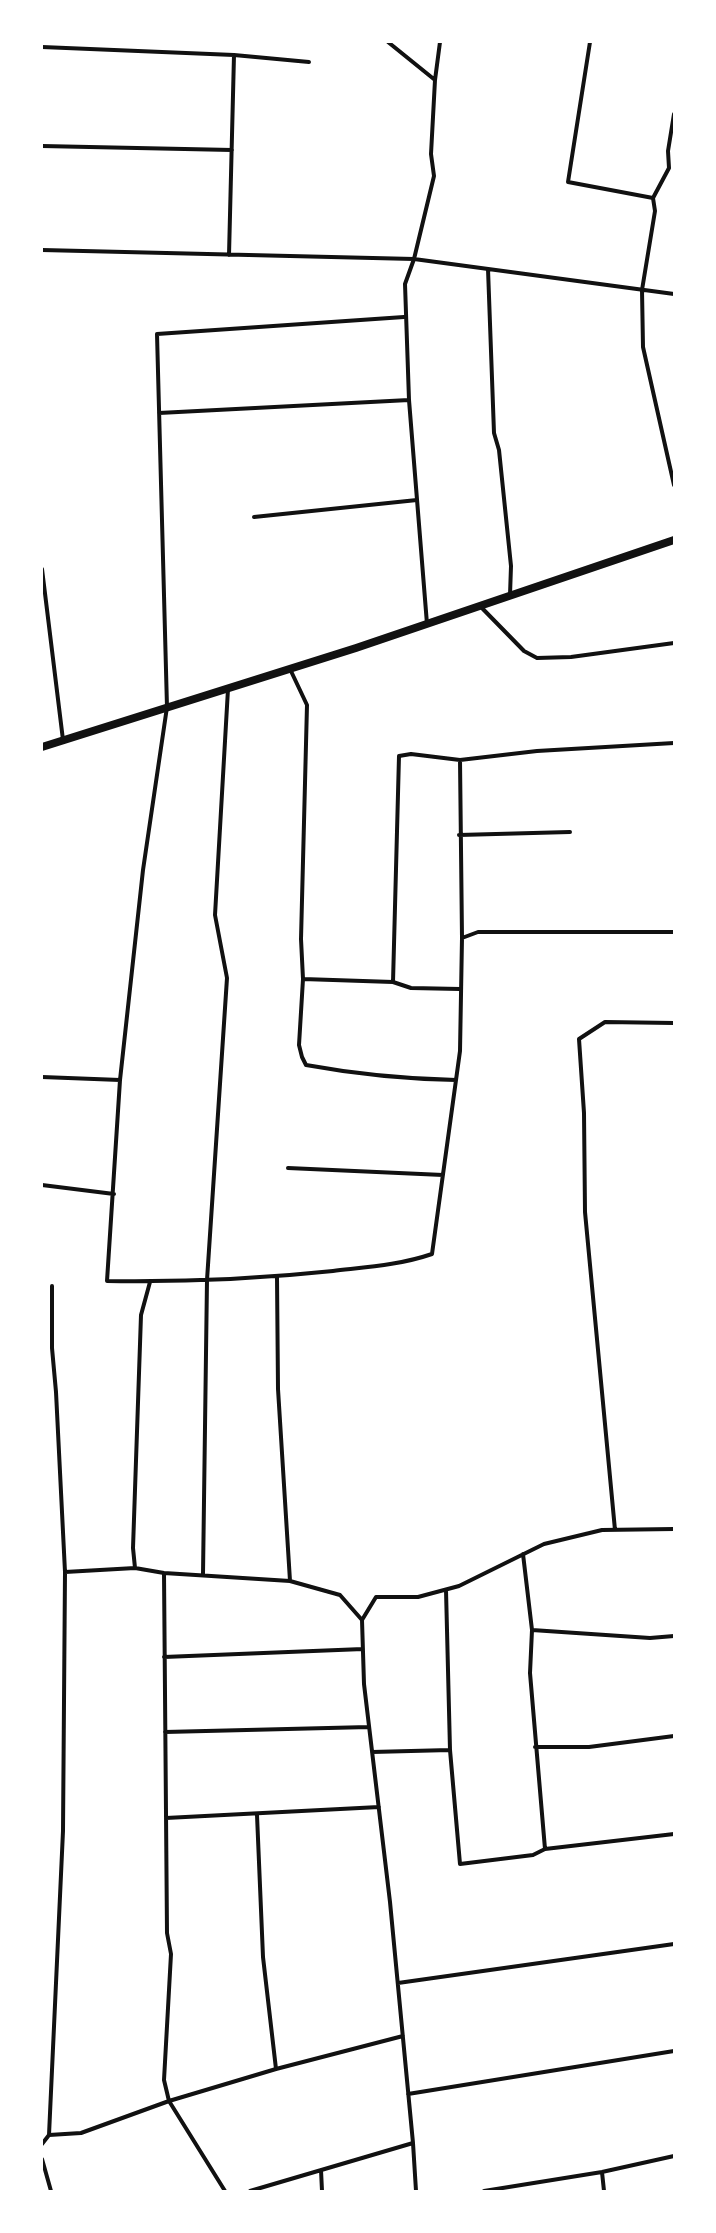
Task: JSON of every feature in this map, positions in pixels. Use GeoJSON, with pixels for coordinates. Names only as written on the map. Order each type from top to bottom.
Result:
{"type":"FeatureCollection","features":[{"type":"Feature","properties":{"kind":"main road"},"geometry":{"type":"LineString","coordinates":[[42,747],[290,669],[674,540]]}},
{"type":"Feature","properties":{"kind":"street"},"geometry":{"type":"LineString","coordinates":[[388,42],[435,80]]}},
{"type":"Feature","properties":{"kind":"street"},"geometry":{"type":"LineString","coordinates":[[427,624],[409,400],[404,317],[405,284],[414,259],[434,176],[432,154],[435,80],[440,42]]}},
{"type":"Feature","properties":{"kind":"street"},"geometry":{"type":"LineString","coordinates":[[590,42],[568,182],[654,198]]}},
{"type":"Feature","properties":{"kind":"street"},"geometry":{"type":"LineString","coordinates":[[42,47],[234,55],[309,62]]}},
{"type":"Feature","properties":{"kind":"street"},"geometry":{"type":"LineString","coordinates":[[229,255],[234,55]]}},
{"type":"Feature","properties":{"kind":"street"},"geometry":{"type":"LineString","coordinates":[[674,114],[668,151],[672,169],[654,198],[655,211],[642,290],[643,347],[674,485]]}},
{"type":"Feature","properties":{"kind":"street"},"geometry":{"type":"LineString","coordinates":[[42,146],[232,150]]}},
{"type":"Feature","properties":{"kind":"street"},"geometry":{"type":"LineString","coordinates":[[42,250],[414,259],[674,294]]}},
{"type":"Feature","properties":{"kind":"street"},"geometry":{"type":"LineString","coordinates":[[488,269],[494,433],[499,450],[510,559],[510,596]]}},
{"type":"Feature","properties":{"kind":"street"},"geometry":{"type":"LineString","coordinates":[[404,317],[157,334],[167,707],[143,870],[120,1080],[114,1194],[107,1281],[150,1282],[277,1277],[408,1262],[432,1254],[460,1051],[462,938],[459,835],[460,760]]}},
{"type":"Feature","properties":{"kind":"street"},"geometry":{"type":"LineString","coordinates":[[158,412],[409,400]]}},
{"type":"Feature","properties":{"kind":"street"},"geometry":{"type":"LineString","coordinates":[[254,517],[417,500]]}},
{"type":"Feature","properties":{"kind":"street"},"geometry":{"type":"LineString","coordinates":[[42,569],[63,740]]}},
{"type":"Feature","properties":{"kind":"street"},"geometry":{"type":"LineString","coordinates":[[480,606],[524,651],[537,658],[571,657],[674,643]]}},
{"type":"Feature","properties":{"kind":"street"},"geometry":{"type":"LineString","coordinates":[[290,669],[307,705],[300,938],[303,979],[299,1045],[302,1057],[306,1065],[365,1074],[456,1080]]}},
{"type":"Feature","properties":{"kind":"street"},"geometry":{"type":"LineString","coordinates":[[203,1574],[207,1280],[227,978],[215,915],[228,688]]}},
{"type":"Feature","properties":{"kind":"street"},"geometry":{"type":"LineString","coordinates":[[393,982],[399,756],[411,754],[460,760],[537,751],[674,743]]}},
{"type":"Feature","properties":{"kind":"street"},"geometry":{"type":"LineString","coordinates":[[459,835],[570,832]]}},
{"type":"Feature","properties":{"kind":"street"},"geometry":{"type":"LineString","coordinates":[[462,938],[478,932],[674,932]]}},
{"type":"Feature","properties":{"kind":"street"},"geometry":{"type":"LineString","coordinates":[[303,979],[393,982],[411,988],[460,989]]}},
{"type":"Feature","properties":{"kind":"street"},"geometry":{"type":"LineString","coordinates":[[615,1530],[585,1212],[584,1113],[579,1039],[605,1022],[674,1023]]}},
{"type":"Feature","properties":{"kind":"street"},"geometry":{"type":"LineString","coordinates":[[42,1077],[120,1080]]}},
{"type":"Feature","properties":{"kind":"street"},"geometry":{"type":"LineString","coordinates":[[288,1168],[443,1175]]}},
{"type":"Feature","properties":{"kind":"street"},"geometry":{"type":"LineString","coordinates":[[42,1185],[114,1194]]}},
{"type":"Feature","properties":{"kind":"street"},"geometry":{"type":"LineString","coordinates":[[277,1277],[278,1389],[290,1581]]}},
{"type":"Feature","properties":{"kind":"street"},"geometry":{"type":"LineString","coordinates":[[135,1568],[133,1548],[141,1315],[150,1282]]}},
{"type":"Feature","properties":{"kind":"street"},"geometry":{"type":"LineString","coordinates":[[42,2144],[49,2135],[63,1831],[66,1572],[57,1400],[52,1348],[52,1286]]}},
{"type":"Feature","properties":{"kind":"street"},"geometry":{"type":"LineString","coordinates":[[416,2191],[398,1983],[369,1727],[362,1649],[362,1620],[376,1597],[418,1597],[459,1586],[544,1544],[602,1530],[674,1529]]}},
{"type":"Feature","properties":{"kind":"street"},"geometry":{"type":"LineString","coordinates":[[523,1554],[532,1630],[530,1673],[545,1849]]}},
{"type":"Feature","properties":{"kind":"street"},"geometry":{"type":"LineString","coordinates":[[66,1572],[135,1568],[164,1573],[203,1574],[290,1581],[340,1595],[362,1620]]}},
{"type":"Feature","properties":{"kind":"street"},"geometry":{"type":"LineString","coordinates":[[164,1573],[167,1934],[171,1954],[164,2080],[169,2101],[225,2191]]}},
{"type":"Feature","properties":{"kind":"street"},"geometry":{"type":"LineString","coordinates":[[446,1590],[450,1750],[460,1864],[533,1855],[545,1849],[674,1834]]}},
{"type":"Feature","properties":{"kind":"street"},"geometry":{"type":"LineString","coordinates":[[532,1630],[650,1638],[674,1636]]}},
{"type":"Feature","properties":{"kind":"street"},"geometry":{"type":"LineString","coordinates":[[164,1657],[362,1649]]}},
{"type":"Feature","properties":{"kind":"street"},"geometry":{"type":"LineString","coordinates":[[165,1732],[369,1727]]}},
{"type":"Feature","properties":{"kind":"street"},"geometry":{"type":"LineString","coordinates":[[536,1747],[589,1748],[674,1736]]}},
{"type":"Feature","properties":{"kind":"street"},"geometry":{"type":"LineString","coordinates":[[372,1752],[450,1750]]}},
{"type":"Feature","properties":{"kind":"street"},"geometry":{"type":"LineString","coordinates":[[166,1818],[379,1807]]}},
{"type":"Feature","properties":{"kind":"street"},"geometry":{"type":"LineString","coordinates":[[257,1814],[263,1957],[276,2068]]}},
{"type":"Feature","properties":{"kind":"street"},"geometry":{"type":"LineString","coordinates":[[398,1983],[674,1944]]}},
{"type":"Feature","properties":{"kind":"street"},"geometry":{"type":"LineString","coordinates":[[49,2135],[81,2133],[169,2101],[276,2068],[403,2036]]}},
{"type":"Feature","properties":{"kind":"street"},"geometry":{"type":"LineString","coordinates":[[408,2094],[674,2051]]}},
{"type":"Feature","properties":{"kind":"street"},"geometry":{"type":"LineString","coordinates":[[250,2191],[413,2143]]}},
{"type":"Feature","properties":{"kind":"street"},"geometry":{"type":"LineString","coordinates":[[484,2191],[509,2189],[602,2172],[674,2156]]}},
{"type":"Feature","properties":{"kind":"street"},"geometry":{"type":"LineString","coordinates":[[42,2159],[51,2191]]}},
{"type":"Feature","properties":{"kind":"street"},"geometry":{"type":"LineString","coordinates":[[321,2170],[322,2191]]}},
{"type":"Feature","properties":{"kind":"street"},"geometry":{"type":"LineString","coordinates":[[602,2172],[604,2191]]}}]}
